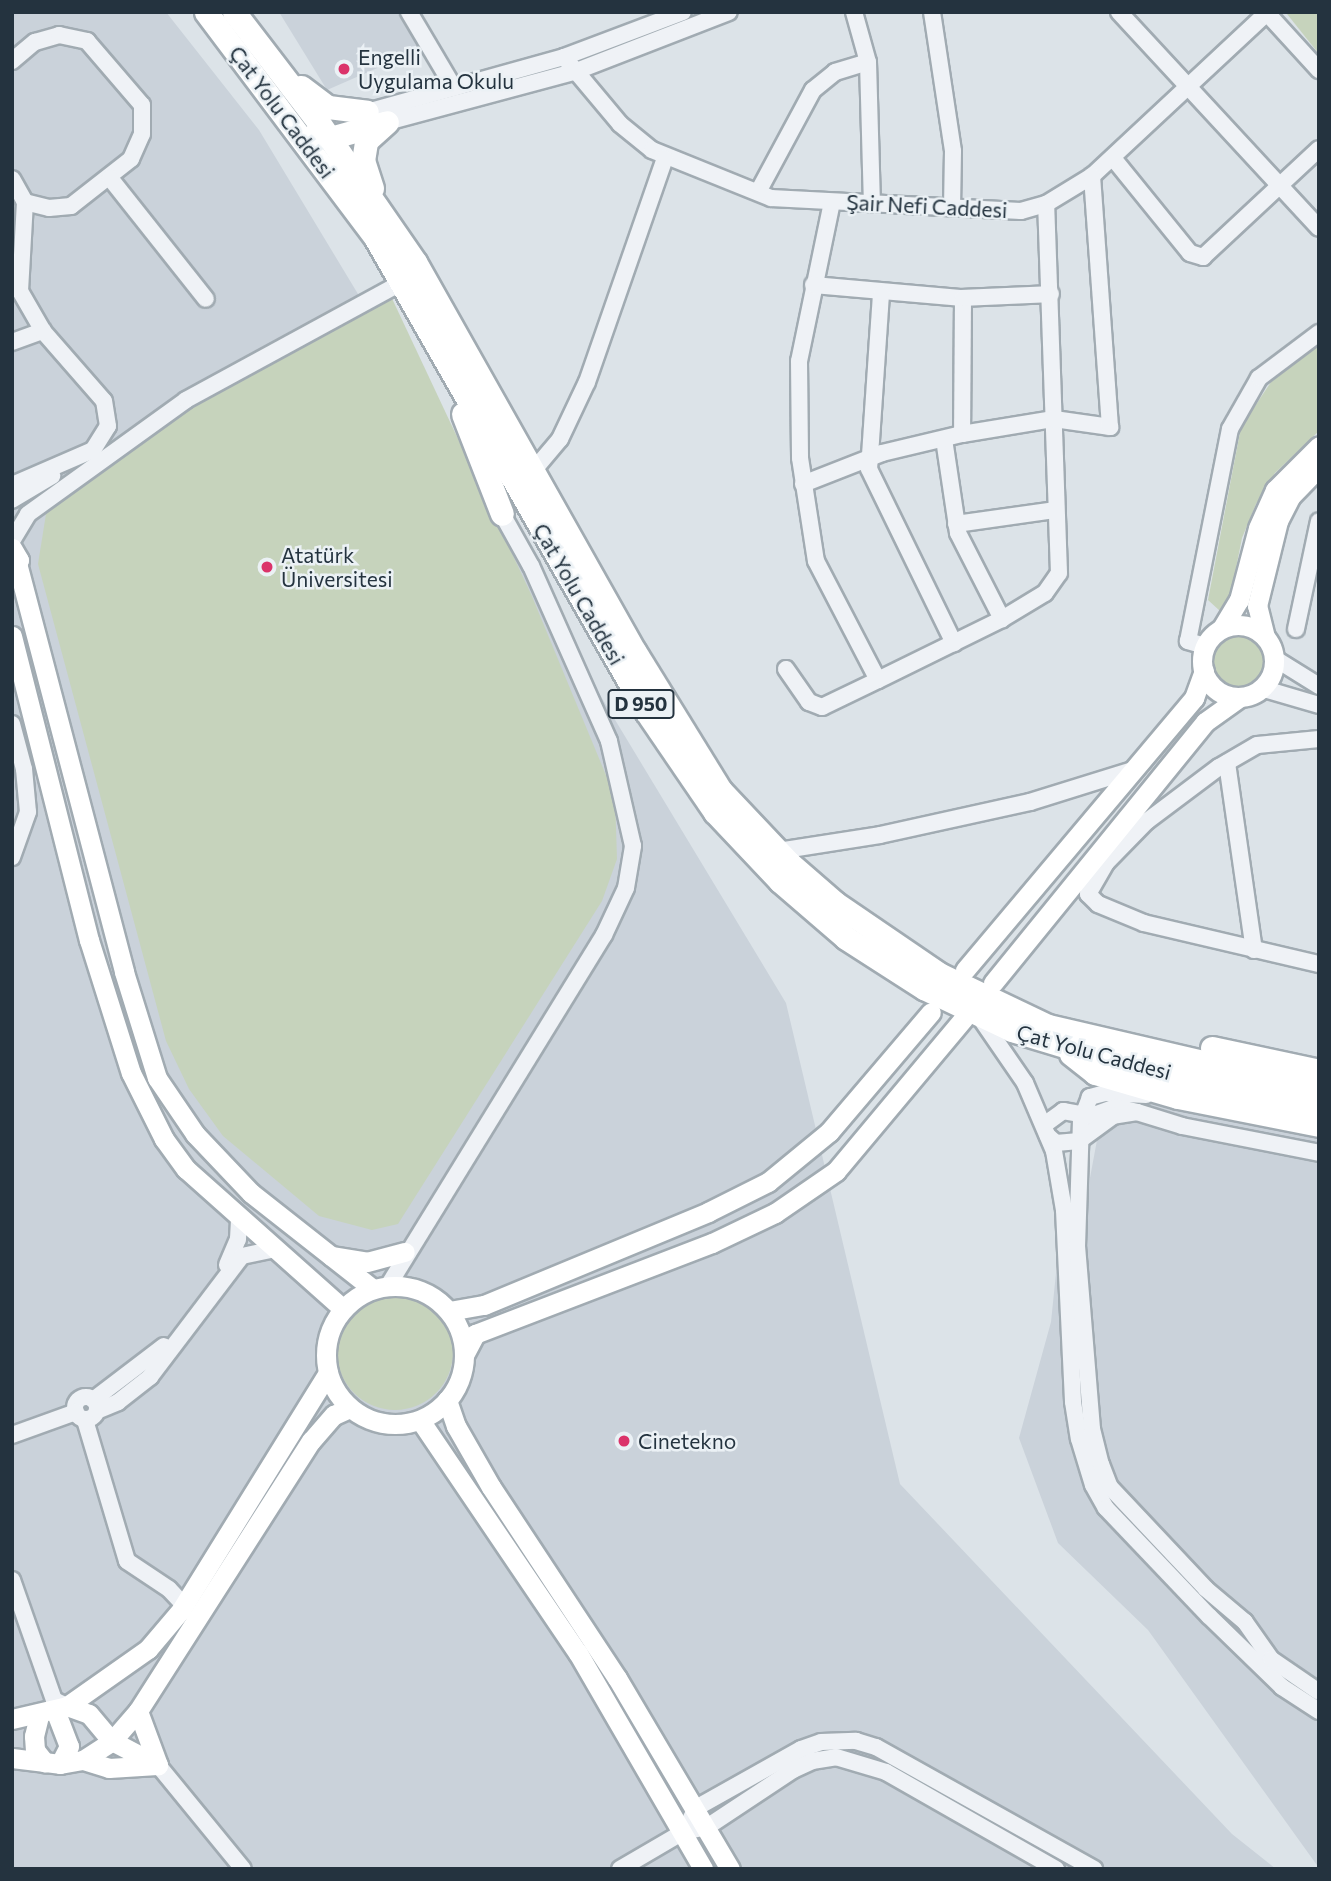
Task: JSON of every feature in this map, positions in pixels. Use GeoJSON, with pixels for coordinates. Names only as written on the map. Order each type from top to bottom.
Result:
{"type":"FeatureCollection","features":[{"type":"Feature","properties":{"kind":"highway","name":"Çat Yolu Caddesi"},"geometry":{"type":"LineString","coordinates":[[206,12],[299,130],[402,282],[439,352],[646,711],[715,812],[780,881],[846,938],[971,1016],[1060,1045],[1319,1105]]}},
{"type":"Feature","properties":{"kind":"highway","name":"Çat Yolu Caddesi"},"geometry":{"type":"LineString","coordinates":[[234,12],[330,138],[415,262],[635,652],[721,791],[778,852],[835,904],[939,974],[1048,1026],[1319,1089]]}},
{"type":"Feature","properties":{"kind":"highway"},"geometry":{"type":"LineString","coordinates":[[285,79],[328,107],[377,117]]}},
{"type":"Feature","properties":{"kind":"highway"},"geometry":{"type":"LineString","coordinates":[[299,130],[330,138],[377,117]]}},
{"type":"Feature","properties":{"kind":"highway"},"geometry":{"type":"LineString","coordinates":[[377,117],[366,141],[363,161],[379,209]]}},
{"type":"Feature","properties":{"kind":"highway"},"geometry":{"type":"LineString","coordinates":[[439,352],[502,514]]}},
{"type":"Feature","properties":{"kind":"highway"},"geometry":{"type":"LineString","coordinates":[[1032,1018],[1120,1028],[1319,1071]]}},
{"type":"Feature","properties":{"kind":"highway"},"geometry":{"type":"LineString","coordinates":[[1060,1045],[1095,1073],[1178,1097],[1319,1125]]}},
{"type":"Feature","properties":{"kind":"main road"},"geometry":{"type":"LineString","coordinates":[[965,970],[1194,698],[1203,671],[1205,646],[1222,628],[1239,600],[1258,528],[1275,490],[1319,446]]}},
{"type":"Feature","properties":{"kind":"main road"},"geometry":{"type":"LineString","coordinates":[[993,983],[1205,722],[1240,697],[1261,688],[1269,680],[1274,658],[1257,606],[1267,554],[1290,497],[1319,467]]}},
{"type":"Feature","properties":{"kind":"main road"},"geometry":{"type":"LineString","coordinates":[[14,563],[121,959],[158,1078],[195,1134],[251,1193],[330,1255],[380,1287],[419,1290],[449,1311],[462,1339],[462,1371],[447,1400],[420,1420],[397,1424],[375,1421],[351,1408],[328,1373]]}},
{"type":"Feature","properties":{"kind":"main road"},"geometry":{"type":"LineString","coordinates":[[1222,628],[1246,626],[1265,637]]}},
{"type":"Feature","properties":{"kind":"main road"},"geometry":{"type":"LineString","coordinates":[[12,636],[89,940],[131,1073],[164,1139],[186,1169],[343,1309]]}},
{"type":"Feature","properties":{"kind":"main road"},"geometry":{"type":"LineString","coordinates":[[1203,671],[1218,690],[1240,697]]}},
{"type":"Feature","properties":{"kind":"main road"},"geometry":{"type":"LineString","coordinates":[[449,1311],[484,1305],[708,1212],[768,1182],[829,1132],[931,1012]]}},
{"type":"Feature","properties":{"kind":"main road"},"geometry":{"type":"LineString","coordinates":[[464,1355],[475,1334],[712,1243],[775,1213],[836,1171],[971,1016]]}},
{"type":"Feature","properties":{"kind":"main road"},"geometry":{"type":"LineString","coordinates":[[330,1255],[367,1262],[405,1252]]}},
{"type":"Feature","properties":{"kind":"main road"},"geometry":{"type":"LineString","coordinates":[[12,1719],[54,1708],[148,1649],[184,1605],[328,1373],[328,1339],[343,1309],[380,1287]]}},
{"type":"Feature","properties":{"kind":"main road"},"geometry":{"type":"LineString","coordinates":[[447,1400],[456,1426],[491,1487],[696,1808],[730,1869]]}},
{"type":"Feature","properties":{"kind":"main road"},"geometry":{"type":"LineString","coordinates":[[83,1760],[112,1741],[138,1712],[271,1497],[334,1415],[351,1408]]}},
{"type":"Feature","properties":{"kind":"main road"},"geometry":{"type":"LineString","coordinates":[[420,1420],[578,1653],[703,1869]]}},
{"type":"Feature","properties":{"kind":"main road"},"geometry":{"type":"LineString","coordinates":[[54,1708],[89,1714],[112,1741],[158,1765]]}},
{"type":"Feature","properties":{"kind":"main road"},"geometry":{"type":"LineString","coordinates":[[52,1763],[35,1750],[33,1736],[54,1708]]}},
{"type":"Feature","properties":{"kind":"main road"},"geometry":{"type":"LineString","coordinates":[[52,1763],[69,1746],[54,1708]]}},
{"type":"Feature","properties":{"kind":"main road"},"geometry":{"type":"LineString","coordinates":[[138,1712],[158,1765]]}},
{"type":"Feature","properties":{"kind":"main road"},"geometry":{"type":"LineString","coordinates":[[12,1758],[52,1763],[83,1760],[109,1768],[158,1765]]}},
{"type":"Feature","properties":{"kind":"street"},"geometry":{"type":"LineString","coordinates":[[409,12],[454,88]]}},
{"type":"Feature","properties":{"kind":"street"},"geometry":{"type":"LineString","coordinates":[[377,117],[454,88],[564,57],[684,12]]}},
{"type":"Feature","properties":{"kind":"street"},"geometry":{"type":"LineString","coordinates":[[377,117],[574,72],[729,12]]}},
{"type":"Feature","properties":{"kind":"street"},"geometry":{"type":"LineString","coordinates":[[854,12],[868,62],[872,204]]}},
{"type":"Feature","properties":{"kind":"street"},"geometry":{"type":"LineString","coordinates":[[932,12],[953,151],[952,207]]}},
{"type":"Feature","properties":{"kind":"street"},"geometry":{"type":"LineString","coordinates":[[1119,12],[1319,228]]}},
{"type":"Feature","properties":{"kind":"street"},"geometry":{"type":"LineString","coordinates":[[1267,13],[1319,70]]}},
{"type":"Feature","properties":{"kind":"street","name":"Şair Nefi Caddesi"},"geometry":{"type":"LineString","coordinates":[[564,57],[620,124],[665,158],[758,192],[787,201],[1021,211],[1046,204],[1092,176],[1267,13]]}},
{"type":"Feature","properties":{"kind":"street"},"geometry":{"type":"LineString","coordinates":[[12,61],[35,42],[59,35],[87,41],[142,105],[142,134],[131,159],[110,178],[71,206],[49,208],[25,202]]}},
{"type":"Feature","properties":{"kind":"street"},"geometry":{"type":"LineString","coordinates":[[758,192],[813,90],[835,72],[868,62]]}},
{"type":"Feature","properties":{"kind":"street"},"geometry":{"type":"LineString","coordinates":[[1113,158],[1191,253],[1198,257],[1208,256],[1319,149]]}},
{"type":"Feature","properties":{"kind":"street"},"geometry":{"type":"LineString","coordinates":[[533,471],[560,439],[587,382],[665,158]]}},
{"type":"Feature","properties":{"kind":"street"},"geometry":{"type":"LineString","coordinates":[[803,484],[868,458],[962,434],[1055,419],[1110,427],[1092,176]]}},
{"type":"Feature","properties":{"kind":"street"},"geometry":{"type":"LineString","coordinates":[[110,178],[206,299]]}},
{"type":"Feature","properties":{"kind":"street"},"geometry":{"type":"LineString","coordinates":[[12,179],[25,202],[20,291],[43,331],[90,381],[104,401],[107,416],[99,444],[12,485]]}},
{"type":"Feature","properties":{"kind":"street"},"geometry":{"type":"LineString","coordinates":[[832,202],[799,362],[803,484],[816,561],[878,680]]}},
{"type":"Feature","properties":{"kind":"street"},"geometry":{"type":"LineString","coordinates":[[786,669],[809,702],[822,707],[1002,619],[1045,593],[1056,580],[1055,419],[1046,204]]}},
{"type":"Feature","properties":{"kind":"street"},"geometry":{"type":"LineString","coordinates":[[12,541],[28,514],[186,400],[402,282]]}},
{"type":"Feature","properties":{"kind":"street"},"geometry":{"type":"LineString","coordinates":[[813,285],[963,298],[1051,294]]}},
{"type":"Feature","properties":{"kind":"street"},"geometry":{"type":"LineString","coordinates":[[881,293],[868,458],[870,474],[954,643]]}},
{"type":"Feature","properties":{"kind":"street"},"geometry":{"type":"LineString","coordinates":[[962,434],[963,298]]}},
{"type":"Feature","properties":{"kind":"street"},"geometry":{"type":"LineString","coordinates":[[12,342],[43,331]]}},
{"type":"Feature","properties":{"kind":"street"},"geometry":{"type":"LineString","coordinates":[[1205,646],[1188,641],[1230,429],[1259,378],[1319,333]]}},
{"type":"Feature","properties":{"kind":"street"},"geometry":{"type":"LineString","coordinates":[[944,439],[956,524],[1002,619]]}},
{"type":"Feature","properties":{"kind":"street"},"geometry":{"type":"LineString","coordinates":[[12,500],[56,474],[67,461]]}},
{"type":"Feature","properties":{"kind":"street"},"geometry":{"type":"LineString","coordinates":[[956,524],[1056,510]]}},
{"type":"Feature","properties":{"kind":"street"},"geometry":{"type":"LineString","coordinates":[[380,1287],[405,1252],[604,935],[626,888],[633,846],[609,741],[531,566],[502,514]]}},
{"type":"Feature","properties":{"kind":"street"},"geometry":{"type":"LineString","coordinates":[[1296,629],[1314,555],[1319,521]]}},
{"type":"Feature","properties":{"kind":"street"},"geometry":{"type":"LineString","coordinates":[[1274,658],[1319,686]]}},
{"type":"Feature","properties":{"kind":"street"},"geometry":{"type":"LineString","coordinates":[[1261,688],[1319,705]]}},
{"type":"Feature","properties":{"kind":"street"},"geometry":{"type":"LineString","coordinates":[[12,724],[24,769],[28,812],[12,857]]}},
{"type":"Feature","properties":{"kind":"street"},"geometry":{"type":"LineString","coordinates":[[1319,738],[1257,746],[1227,762],[1147,821],[1106,863],[1088,894],[1098,904],[1144,923],[1319,964]]}},
{"type":"Feature","properties":{"kind":"street"},"geometry":{"type":"LineString","coordinates":[[1227,762],[1254,950]]}},
{"type":"Feature","properties":{"kind":"street"},"geometry":{"type":"LineString","coordinates":[[778,852],[1019,805],[1077,791],[1135,769]]}},
{"type":"Feature","properties":{"kind":"street"},"geometry":{"type":"LineString","coordinates":[[971,1016],[1024,1083],[1046,1131],[1064,1210],[1073,1402],[1079,1439],[1093,1485],[1106,1508],[1221,1629],[1282,1687],[1319,1711]]}},
{"type":"Feature","properties":{"kind":"street"},"geometry":{"type":"LineString","coordinates":[[1178,1097],[1105,1093],[1090,1097],[1082,1113],[1077,1246],[1093,1429],[1101,1464],[1110,1487],[1206,1589],[1238,1616],[1270,1659],[1319,1692]]}},
{"type":"Feature","properties":{"kind":"street"},"geometry":{"type":"LineString","coordinates":[[1046,1131],[1063,1111],[1091,1116],[1116,1107],[1182,1126],[1319,1153]]}},
{"type":"Feature","properties":{"kind":"street"},"geometry":{"type":"LineString","coordinates":[[1046,1131],[1056,1143],[1079,1141],[1113,1116],[1137,1112]]}},
{"type":"Feature","properties":{"kind":"street"},"geometry":{"type":"LineString","coordinates":[[88,1411],[157,1355],[228,1263],[238,1239],[239,1217]]}},
{"type":"Feature","properties":{"kind":"street"},"geometry":{"type":"LineString","coordinates":[[12,1435],[118,1402],[150,1377],[242,1256],[274,1249]]}},
{"type":"Feature","properties":{"kind":"street"},"geometry":{"type":"LineString","coordinates":[[88,1411],[127,1562],[169,1589],[184,1605]]}},
{"type":"Feature","properties":{"kind":"street"},"geometry":{"type":"LineString","coordinates":[[12,1580],[54,1708]]}},
{"type":"Feature","properties":{"kind":"street"},"geometry":{"type":"LineString","coordinates":[[1221,1629],[1238,1616]]}},
{"type":"Feature","properties":{"kind":"street"},"geometry":{"type":"LineString","coordinates":[[1234,1641],[1249,1629]]}},
{"type":"Feature","properties":{"kind":"street"},"geometry":{"type":"LineString","coordinates":[[682,1832],[696,1808],[801,1749],[821,1742],[856,1741],[888,1754],[1094,1869]]}},
{"type":"Feature","properties":{"kind":"street"},"geometry":{"type":"LineString","coordinates":[[620,1869],[682,1832],[707,1827],[793,1770],[836,1757],[886,1772],[1056,1869]]}},
{"type":"Feature","properties":{"kind":"street"},"geometry":{"type":"LineString","coordinates":[[158,1765],[243,1869]]}},
{"type":"Feature","properties":{"kind":"shaded area","name":"Atatürk Üniversitesi"},"geometry":{"type":"Polygon","coordinates":[[[12,12],[166,12],[259,130],[786,1003],[900,1484],[1232,1834],[1276,1869],[12,1869],[12,12]]]}},
{"type":"Feature","properties":{"kind":"shaded area","name":"Engelli Uygulama Okulu"},"geometry":{"type":"Polygon","coordinates":[[[279,12],[398,12],[423,48],[327,90],[279,12]]]}},
{"type":"Feature","properties":{"kind":"shaded area"},"geometry":{"type":"Polygon","coordinates":[[[1149,1093],[1319,1140],[1319,1868],[1148,1630],[1058,1543],[1019,1438],[1051,1322],[1056,1273],[1087,1194],[1097,1140],[1149,1093]]]}},
{"type":"Feature","properties":{"kind":"green space"},"geometry":{"type":"Polygon","coordinates":[[[1319,12],[1319,54],[1287,14],[1319,12]]]}},
{"type":"Feature","properties":{"kind":"green space"},"geometry":{"type":"Polygon","coordinates":[[[388,290],[531,594],[615,797],[617,859],[602,901],[398,1224],[372,1230],[319,1216],[223,1136],[189,1089],[166,1041],[38,564],[46,514],[62,496],[230,379],[388,290]]]}},
{"type":"Feature","properties":{"kind":"green space"},"geometry":{"type":"Polygon","coordinates":[[[1319,344],[1319,431],[1275,473],[1256,504],[1242,538],[1230,598],[1220,611],[1208,600],[1241,427],[1271,382],[1319,344]]]}},
{"type":"Feature","properties":{"kind":"green space"},"geometry":{"type":"Polygon","coordinates":[[[1236,631],[1253,636],[1261,644],[1266,661],[1261,678],[1253,686],[1236,691],[1219,686],[1211,678],[1206,661],[1211,644],[1219,636],[1236,631]]]}},
{"type":"Feature","properties":{"kind":"green space"},"geometry":{"type":"Polygon","coordinates":[[[395,1294],[417,1298],[436,1311],[449,1330],[453,1352],[449,1374],[436,1393],[417,1406],[395,1410],[373,1406],[354,1393],[341,1374],[337,1352],[341,1330],[354,1311],[373,1298],[395,1294]]]}},
{"type":"Feature","properties":{"kind":"place","name":"Engelli Uygulama Okulu"},"geometry":{"type":"Point","coordinates":[344,69]}},
{"type":"Feature","properties":{"kind":"place","name":"Atatürk Üniversitesi"},"geometry":{"type":"Point","coordinates":[267,567]}},
{"type":"Feature","properties":{"kind":"place","name":"Cinetekno"},"geometry":{"type":"Point","coordinates":[624,1441]}}]}
